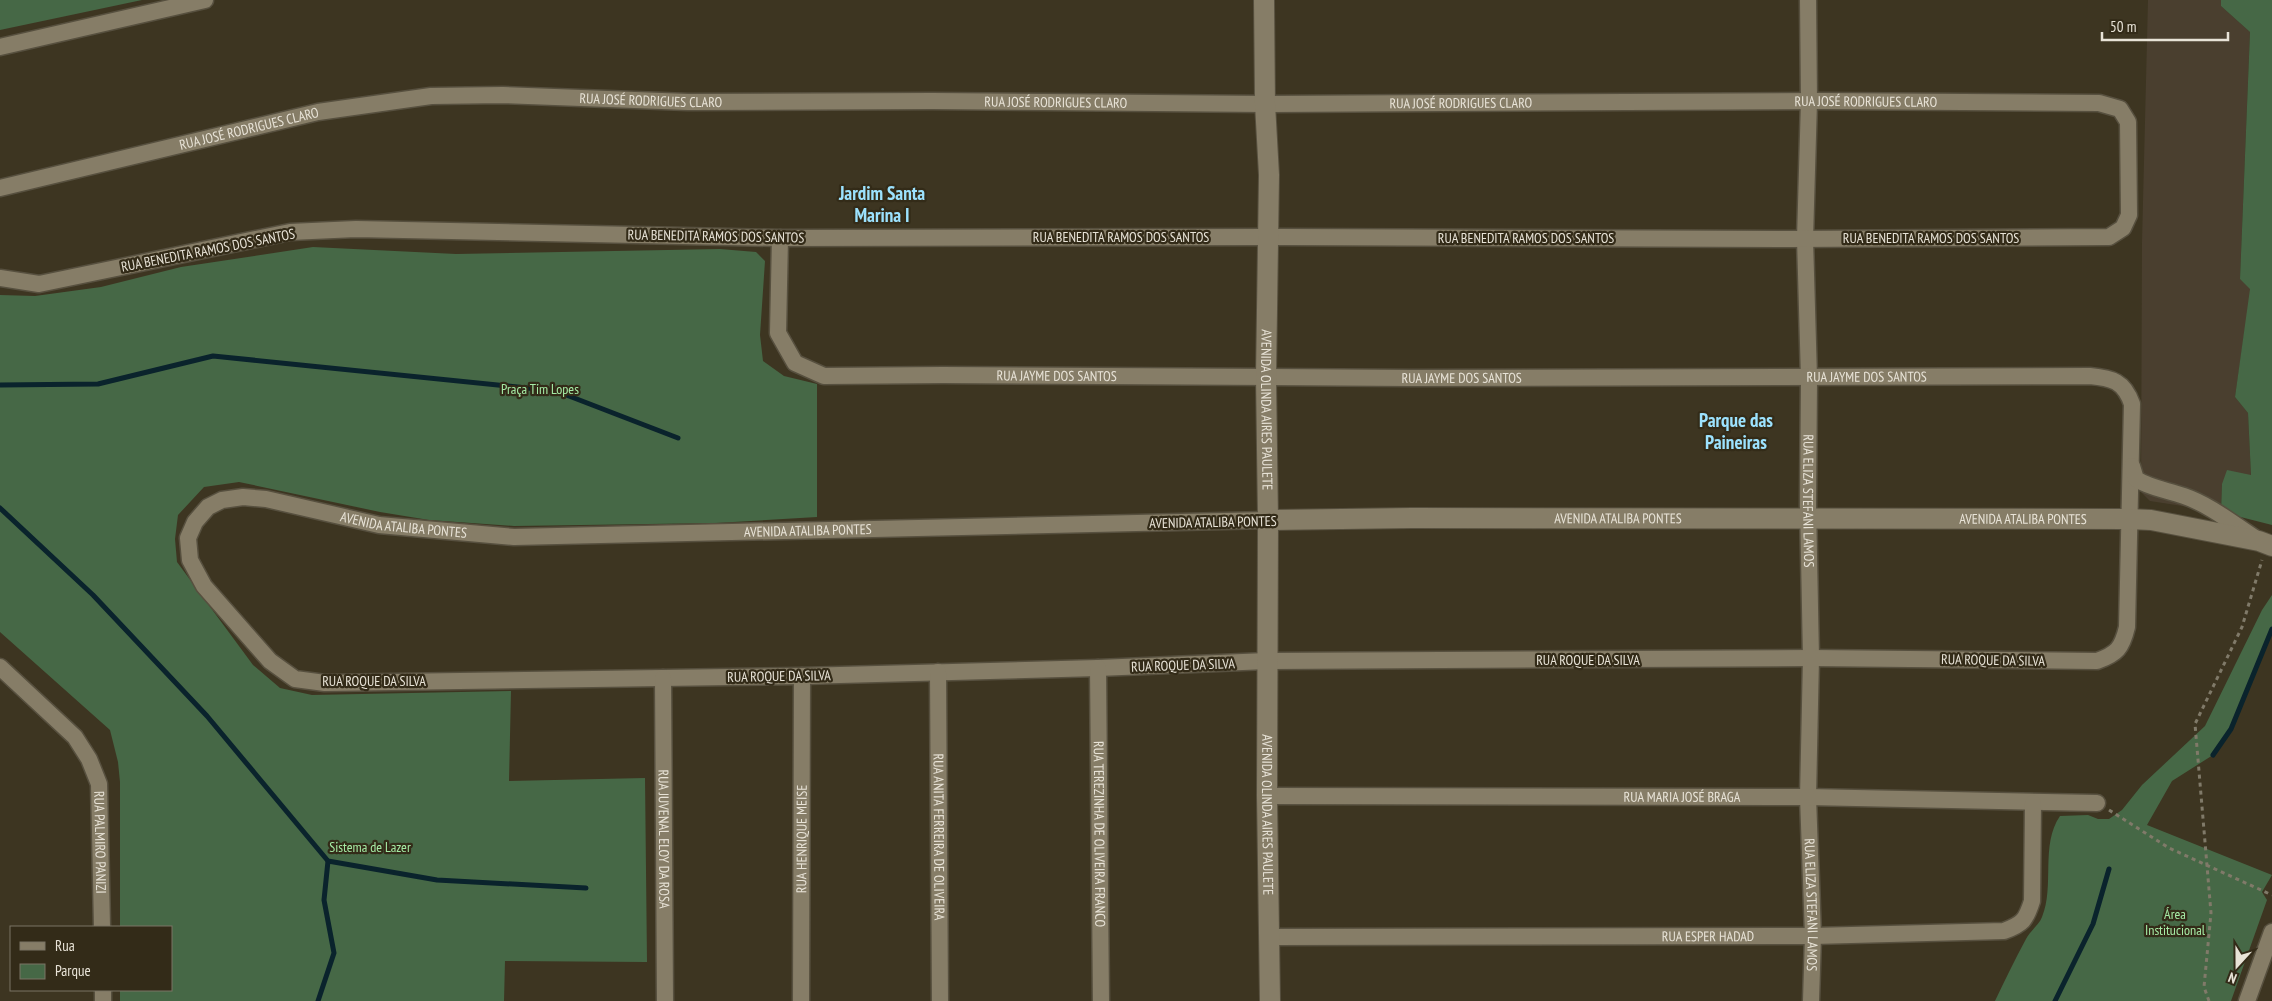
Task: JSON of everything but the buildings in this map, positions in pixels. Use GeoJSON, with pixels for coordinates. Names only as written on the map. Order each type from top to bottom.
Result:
{"type":"FeatureCollection","features":[{"type":"Feature","properties":{"kind":"street"},"geometry":{"type":"LineString","coordinates":[[0,47],[205,0]]}},
{"type":"Feature","properties":{"kind":"street","name":"AVENIDA OLINDA AIRES PAULETE"},"geometry":{"type":"LineString","coordinates":[[1264,0],[1265,104],[1269,175],[1266,376],[1268,520],[1267,796],[1270,1001]]}},
{"type":"Feature","properties":{"kind":"street","name":"RUA ELIZA STEFANI LAMOS"},"geometry":{"type":"LineString","coordinates":[[1808,0],[1809,101],[1805,239],[1809,378],[1808,519],[1811,658],[1808,797],[1812,936],[1811,1001]]}},
{"type":"Feature","properties":{"kind":"street","name":"RUA JOSÉ RODRIGUES CLARO"},"geometry":{"type":"LineString","coordinates":[[0,188],[318,112],[431,96],[503,95],[688,102],[932,101],[1265,104],[1809,101],[2099,103],[2120,109]]}},
{"type":"Feature","properties":{"kind":"street","name":"RUA BENEDITA RAMOS DOS SANTOS"},"geometry":{"type":"LineString","coordinates":[[0,278],[39,284],[290,232],[356,229],[780,238],[1805,239],[2109,237],[2123,228],[2129,215],[2128,122],[2120,109]]}},
{"type":"Feature","properties":{"kind":"street","name":"RUA JAYME DOS SANTOS"},"geometry":{"type":"LineString","coordinates":[[780,238],[778,333],[795,364],[824,376],[2103,377],[2118,382],[2128,393],[2132,404],[2132,463],[2129,519]]}},
{"type":"Feature","properties":{"kind":"street"},"geometry":{"type":"LineString","coordinates":[[2132,463],[2136,479],[2146,485],[2184,496],[2209,507],[2266,543]]}},
{"type":"Feature","properties":{"kind":"street","name":"AVENIDA ATALIBA PONTES"},"geometry":{"type":"LineString","coordinates":[[188,538],[195,522],[208,507],[222,500],[243,497],[266,499],[379,525],[514,537],[1412,518],[2129,519],[2151,520],[2266,543]]}},
{"type":"Feature","properties":{"kind":"street","name":"RUA ROQUE DA SILVA"},"geometry":{"type":"LineString","coordinates":[[188,538],[190,560],[204,586],[270,661],[295,679],[325,683],[802,676],[1098,668],[1267,661],[1811,658],[2097,661],[2113,655],[2124,641],[2127,627],[2129,519]]}},
{"type":"Feature","properties":{"kind":"street","name":"RUA TEREZINHA DE OLIVEIRA FRANCO"},"geometry":{"type":"LineString","coordinates":[[1098,668],[1101,1001]]}},
{"type":"Feature","properties":{"kind":"street","name":"RUA PALMIRO PANIZI"},"geometry":{"type":"LineString","coordinates":[[1,670],[75,737],[89,759],[99,784],[102,926]]}},
{"type":"Feature","properties":{"kind":"street","name":"RUA ANITA FERREIRA DE OLIVEIRA"},"geometry":{"type":"LineString","coordinates":[[938,672],[940,1001]]}},
{"type":"Feature","properties":{"kind":"street","name":"RUA HENRIQUE MEISE"},"geometry":{"type":"LineString","coordinates":[[801,1001],[802,676]]}},
{"type":"Feature","properties":{"kind":"street","name":"RUA JUVENAL ELOY DA ROSA"},"geometry":{"type":"LineString","coordinates":[[663,678],[665,1001]]}},
{"type":"Feature","properties":{"kind":"street","name":"RUA MARIA JOSÉ BRAGA"},"geometry":{"type":"LineString","coordinates":[[1267,796],[1808,797],[2097,803]]}},
{"type":"Feature","properties":{"kind":"street","name":"RUA ESPER HADAD"},"geometry":{"type":"LineString","coordinates":[[1270,937],[1812,936],[2004,931],[2020,925],[2028,914],[2032,900],[2033,803]]}},
{"type":"Feature","properties":{"kind":"street"},"geometry":{"type":"LineString","coordinates":[[2247,1001],[2272,932]]}},
{"type":"Feature","properties":{"kind":"path"},"geometry":{"type":"LineString","coordinates":[[2209,1001],[2204,987],[2211,913],[2195,724],[2242,627],[2266,543]]}},
{"type":"Feature","properties":{"kind":"path"},"geometry":{"type":"LineString","coordinates":[[2097,803],[2169,848],[2272,895]]}},
{"type":"Feature","properties":{"kind":"shaded area"},"geometry":{"type":"Polygon","coordinates":[[[2148,0],[2221,0],[2221,6],[2250,32],[2240,279],[2251,289],[2235,397],[2248,413],[2251,475],[2222,485],[2221,512],[2150,501],[2141,492],[2142,242],[2148,0]]]}},
{"type":"Feature","properties":{"kind":"green space"},"geometry":{"type":"Polygon","coordinates":[[[0,0],[142,0],[0,30],[0,0]]]}},
{"type":"Feature","properties":{"kind":"green space"},"geometry":{"type":"Polygon","coordinates":[[[2221,0],[2272,0],[2272,525],[2221,512],[2222,484],[2227,470],[2251,475],[2248,413],[2235,397],[2250,289],[2240,279],[2250,32],[2221,6],[2221,0]]]}},
{"type":"Feature","properties":{"kind":"green space"},"geometry":{"type":"Polygon","coordinates":[[[313,247],[456,254],[720,249],[756,252],[765,261],[760,335],[763,361],[784,376],[817,384],[817,517],[716,523],[514,526],[429,520],[380,512],[239,482],[204,487],[178,515],[175,539],[177,562],[253,665],[280,688],[312,695],[511,691],[509,781],[645,778],[647,962],[505,961],[504,1001],[120,1001],[120,991],[172,991],[172,926],[120,926],[120,782],[118,762],[110,730],[0,632],[0,295],[35,296],[101,287],[181,267],[313,247]]]}},
{"type":"Feature","properties":{"kind":"green space","name":"Área Institucional"},"geometry":{"type":"Polygon","coordinates":[[[2272,595],[2272,629],[2231,729],[2213,755],[2172,781],[2147,825],[2272,875],[2262,892],[2267,900],[2231,1001],[1995,1001],[2026,939],[2042,917],[2046,905],[2051,840],[2054,827],[2060,816],[2088,815],[2098,819],[2109,819],[2122,810],[2142,785],[2205,726],[2262,610],[2272,595]]]}},
{"type":"Feature","properties":{"kind":"waterway"},"geometry":{"type":"LineString","coordinates":[[0,385],[98,384],[213,356],[556,391],[678,438]]}},
{"type":"Feature","properties":{"kind":"waterway"},"geometry":{"type":"LineString","coordinates":[[0,508],[93,595],[207,716],[328,861],[437,880],[586,888]]}},
{"type":"Feature","properties":{"kind":"waterway"},"geometry":{"type":"LineString","coordinates":[[2213,755],[2231,729],[2272,629]]}},
{"type":"Feature","properties":{"kind":"waterway"},"geometry":{"type":"LineString","coordinates":[[318,1001],[334,953],[324,900],[328,861]]}},
{"type":"Feature","properties":{"kind":"waterway"},"geometry":{"type":"LineString","coordinates":[[2055,1001],[2093,924],[2109,869]]}},
{"type":"Feature","properties":{"kind":"district","name":"Jardim Santa Marina I"},"geometry":{"type":"Point","coordinates":[882,204]}},
{"type":"Feature","properties":{"kind":"district","name":"Parque das Paineiras"},"geometry":{"type":"Point","coordinates":[1736,431]}},
{"type":"Feature","properties":{"kind":"park label","name":"Praça Tim Lopes"},"geometry":{"type":"Point","coordinates":[540,389]}},
{"type":"Feature","properties":{"kind":"park label","name":"Sistema de Lazer"},"geometry":{"type":"Point","coordinates":[370,847]}}]}
